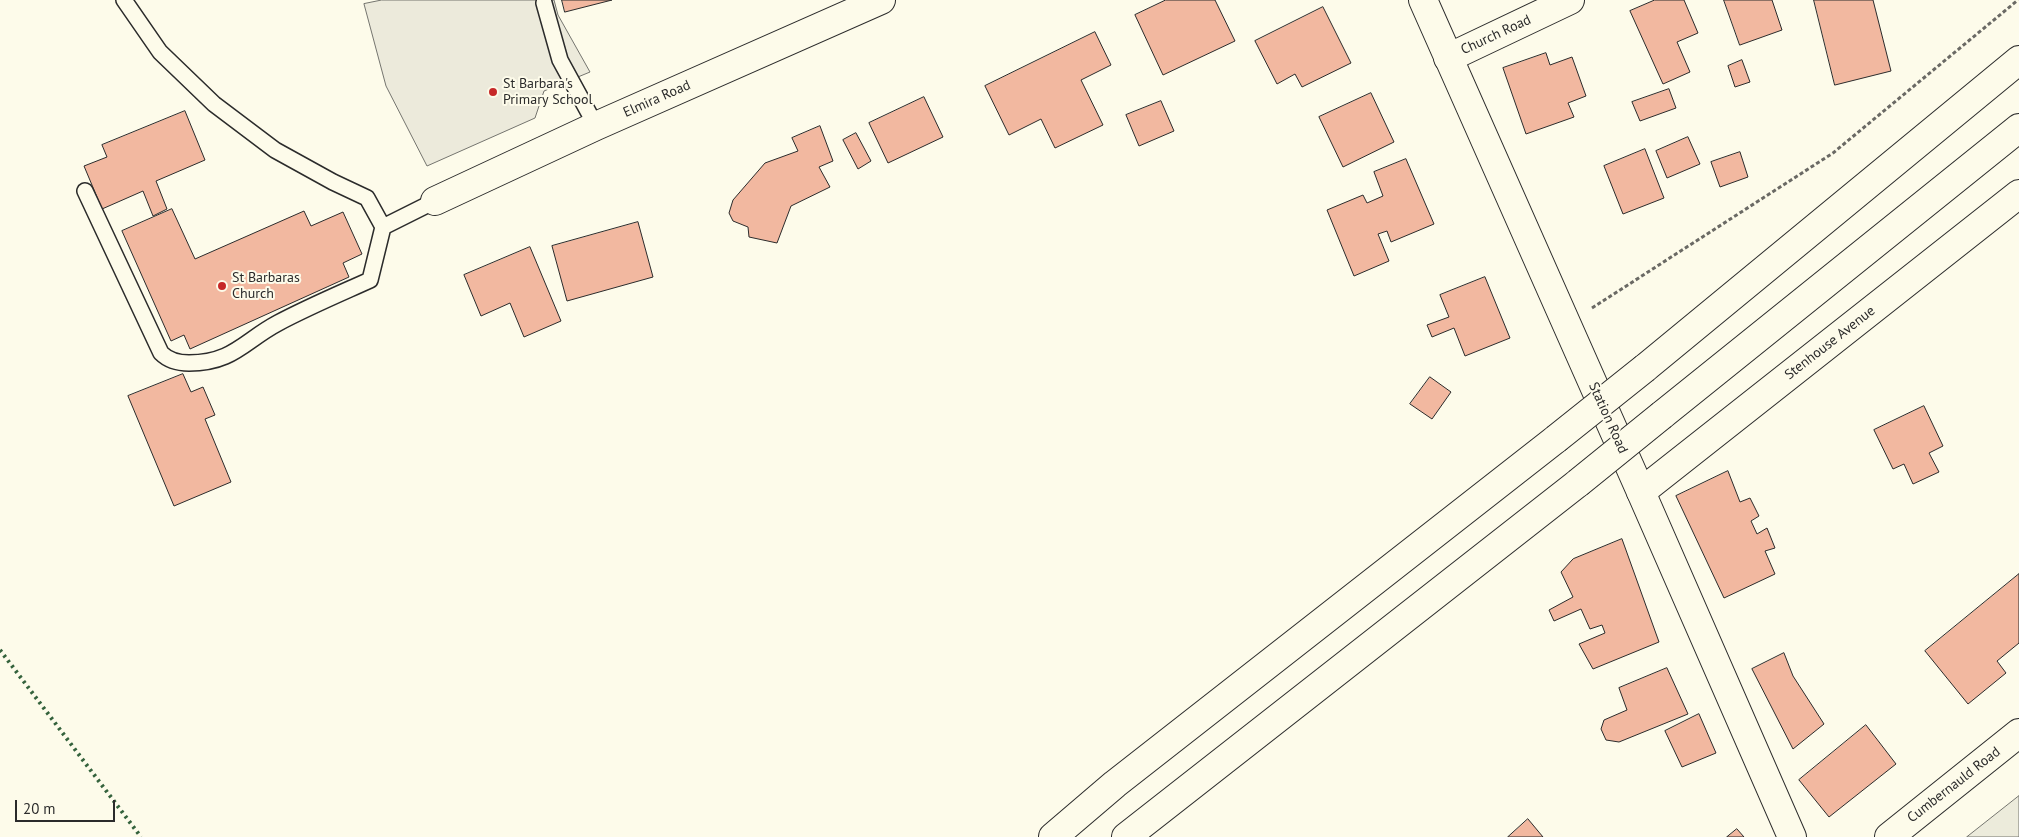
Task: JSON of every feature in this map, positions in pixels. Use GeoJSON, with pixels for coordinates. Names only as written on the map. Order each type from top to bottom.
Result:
{"type":"FeatureCollection","features":[{"type":"Feature","properties":{"kind":"main road","name":"Elmira Road"},"geometry":{"type":"LineString","coordinates":[[435,202],[596,126],[881,0]]}},
{"type":"Feature","properties":{"kind":"main road","name":"Station Road"},"geometry":{"type":"LineString","coordinates":[[1423,0],[1566,325],[1642,492],[1792,837]]}},
{"type":"Feature","properties":{"kind":"main road","name":"Church Road"},"geometry":{"type":"LineString","coordinates":[[1448,58],[1570,0]]}},
{"type":"Feature","properties":{"kind":"main road"},"geometry":{"type":"LineString","coordinates":[[1053,837],[1115,784],[1645,368],[2019,60]]}},
{"type":"Feature","properties":{"kind":"main road"},"geometry":{"type":"LineString","coordinates":[[1126,837],[1578,483],[2019,128]]}},
{"type":"Feature","properties":{"kind":"main road","name":"Stenhouse Avenue"},"geometry":{"type":"LineString","coordinates":[[1642,492],[2019,194]]}},
{"type":"Feature","properties":{"kind":"main road","name":"Cumbernauld Road"},"geometry":{"type":"LineString","coordinates":[[1889,837],[2019,733]]}},
{"type":"Feature","properties":{"kind":"lane"},"geometry":{"type":"LineString","coordinates":[[85,191],[161,353],[167,359],[180,363],[206,363],[226,357],[277,323],[370,280],[383,227],[367,198],[333,182],[275,150],[214,104],[160,52],[124,0]]}},
{"type":"Feature","properties":{"kind":"lane"},"geometry":{"type":"LineString","coordinates":[[544,3],[560,60],[596,126]]}},
{"type":"Feature","properties":{"kind":"lane"},"geometry":{"type":"LineString","coordinates":[[383,227],[435,202]]}},
{"type":"Feature","properties":{"kind":"path"},"geometry":{"type":"LineString","coordinates":[[1566,325],[1833,153],[2018,0]]}},
{"type":"Feature","properties":{"kind":"shaded area"},"geometry":{"type":"Polygon","coordinates":[[[382,0],[554,0],[558,15],[590,72],[544,91],[535,118],[427,166],[386,86],[364,4],[382,0]]]}},
{"type":"Feature","properties":{"kind":"shaded area"},"geometry":{"type":"Polygon","coordinates":[[[2019,796],[2019,837],[1967,837],[2019,796]]]}},
{"type":"Feature","properties":{"kind":"building"},"geometry":{"type":"Polygon","coordinates":[[[562,0],[612,0],[565,12],[562,0]]]}},
{"type":"Feature","properties":{"kind":"building"},"geometry":{"type":"Polygon","coordinates":[[[1166,0],[1215,0],[1235,41],[1163,75],[1135,15],[1166,0]]]}},
{"type":"Feature","properties":{"kind":"building"},"geometry":{"type":"Polygon","coordinates":[[[1655,0],[1684,0],[1698,33],[1677,42],[1690,72],[1663,84],[1630,11],[1655,0]]]}},
{"type":"Feature","properties":{"kind":"building"},"geometry":{"type":"Polygon","coordinates":[[[1724,0],[1772,0],[1782,30],[1740,45],[1724,0]]]}},
{"type":"Feature","properties":{"kind":"building"},"geometry":{"type":"Polygon","coordinates":[[[1814,0],[1873,0],[1891,71],[1835,85],[1814,0]]]}},
{"type":"Feature","properties":{"kind":"building"},"geometry":{"type":"Polygon","coordinates":[[[1323,7],[1351,63],[1302,87],[1295,74],[1277,84],[1255,41],[1323,7]]]}},
{"type":"Feature","properties":{"kind":"building"},"geometry":{"type":"Polygon","coordinates":[[[1095,32],[1111,65],[1081,80],[1103,125],[1055,148],[1041,119],[1009,135],[985,86],[1095,32]]]}},
{"type":"Feature","properties":{"kind":"building"},"geometry":{"type":"Polygon","coordinates":[[[1546,53],[1550,65],[1572,57],[1586,96],[1568,103],[1574,117],[1526,134],[1503,68],[1546,53]]]}},
{"type":"Feature","properties":{"kind":"building"},"geometry":{"type":"Polygon","coordinates":[[[1742,60],[1750,82],[1735,87],[1728,66],[1742,60]]]}},
{"type":"Feature","properties":{"kind":"building"},"geometry":{"type":"Polygon","coordinates":[[[1669,89],[1676,108],[1640,121],[1632,102],[1669,89]]]}},
{"type":"Feature","properties":{"kind":"building"},"geometry":{"type":"Polygon","coordinates":[[[1371,93],[1394,142],[1343,167],[1319,117],[1371,93]]]}},
{"type":"Feature","properties":{"kind":"building"},"geometry":{"type":"Polygon","coordinates":[[[924,97],[943,137],[888,163],[869,123],[924,97]]]}},
{"type":"Feature","properties":{"kind":"building"},"geometry":{"type":"Polygon","coordinates":[[[1161,101],[1174,131],[1139,146],[1126,115],[1161,101]]]}},
{"type":"Feature","properties":{"kind":"building"},"geometry":{"type":"Polygon","coordinates":[[[185,111],[205,160],[156,181],[167,209],[153,216],[143,191],[102,209],[84,166],[107,157],[102,145],[185,111]]]}},
{"type":"Feature","properties":{"kind":"building"},"geometry":{"type":"Polygon","coordinates":[[[820,126],[833,161],[819,167],[830,187],[791,206],[777,243],[749,237],[748,227],[733,221],[729,213],[733,200],[765,163],[798,151],[792,138],[820,126]]]}},
{"type":"Feature","properties":{"kind":"building"},"geometry":{"type":"Polygon","coordinates":[[[856,133],[871,161],[858,169],[843,140],[856,133]]]}},
{"type":"Feature","properties":{"kind":"building"},"geometry":{"type":"Polygon","coordinates":[[[1688,137],[1700,164],[1667,178],[1656,151],[1688,137]]]}},
{"type":"Feature","properties":{"kind":"building"},"geometry":{"type":"Polygon","coordinates":[[[1645,149],[1664,198],[1623,214],[1604,166],[1645,149]]]}},
{"type":"Feature","properties":{"kind":"building"},"geometry":{"type":"Polygon","coordinates":[[[1740,152],[1748,177],[1720,187],[1711,162],[1740,152]]]}},
{"type":"Feature","properties":{"kind":"building"},"geometry":{"type":"Polygon","coordinates":[[[1406,159],[1434,224],[1391,242],[1387,231],[1378,234],[1389,261],[1354,276],[1327,210],[1363,195],[1367,203],[1383,196],[1374,172],[1406,159]]]}},
{"type":"Feature","properties":{"kind":"building"},"geometry":{"type":"Polygon","coordinates":[[[172,209],[195,259],[304,211],[311,226],[343,212],[362,254],[343,263],[349,277],[190,349],[184,335],[171,341],[122,231],[172,209]]]}},
{"type":"Feature","properties":{"kind":"building"},"geometry":{"type":"Polygon","coordinates":[[[638,222],[653,277],[567,301],[552,246],[638,222]]]}},
{"type":"Feature","properties":{"kind":"building"},"geometry":{"type":"Polygon","coordinates":[[[530,247],[561,321],[524,337],[510,303],[481,316],[464,275],[530,247]]]}},
{"type":"Feature","properties":{"kind":"building"},"geometry":{"type":"Polygon","coordinates":[[[1485,277],[1510,338],[1465,356],[1454,328],[1432,337],[1427,325],[1449,317],[1440,295],[1485,277]]]}},
{"type":"Feature","properties":{"kind":"building"},"geometry":{"type":"Polygon","coordinates":[[[183,374],[191,392],[203,387],[215,415],[205,419],[231,482],[174,506],[128,396],[183,374]]]}},
{"type":"Feature","properties":{"kind":"building"},"geometry":{"type":"Polygon","coordinates":[[[1430,377],[1451,392],[1432,419],[1410,404],[1430,377]]]}},
{"type":"Feature","properties":{"kind":"building"},"geometry":{"type":"Polygon","coordinates":[[[1924,406],[1943,446],[1929,453],[1939,472],[1913,484],[1904,464],[1893,469],[1874,430],[1924,406]]]}},
{"type":"Feature","properties":{"kind":"building"},"geometry":{"type":"Polygon","coordinates":[[[1728,471],[1740,502],[1750,498],[1759,516],[1751,521],[1757,534],[1767,528],[1775,548],[1765,551],[1775,574],[1724,598],[1676,496],[1728,471]]]}},
{"type":"Feature","properties":{"kind":"building"},"geometry":{"type":"Polygon","coordinates":[[[1622,539],[1659,642],[1593,669],[1579,644],[1605,633],[1602,625],[1590,629],[1581,609],[1554,621],[1549,610],[1573,597],[1561,572],[1573,559],[1622,539]]]}},
{"type":"Feature","properties":{"kind":"building"},"geometry":{"type":"Polygon","coordinates":[[[2019,574],[2019,643],[1997,661],[2006,673],[1968,704],[1925,651],[2019,574]]]}},
{"type":"Feature","properties":{"kind":"building"},"geometry":{"type":"Polygon","coordinates":[[[1784,653],[1793,676],[1824,724],[1793,749],[1752,669],[1784,653]]]}},
{"type":"Feature","properties":{"kind":"building"},"geometry":{"type":"Polygon","coordinates":[[[1667,668],[1688,714],[1619,742],[1606,740],[1601,729],[1604,720],[1627,710],[1619,688],[1667,668]]]}},
{"type":"Feature","properties":{"kind":"building"},"geometry":{"type":"Polygon","coordinates":[[[1699,714],[1716,753],[1682,767],[1665,731],[1699,714]]]}},
{"type":"Feature","properties":{"kind":"building"},"geometry":{"type":"Polygon","coordinates":[[[1866,725],[1896,764],[1829,817],[1799,780],[1866,725]]]}},
{"type":"Feature","properties":{"kind":"building"},"geometry":{"type":"Polygon","coordinates":[[[1528,819],[1543,837],[1508,837],[1528,819]]]}},
{"type":"Feature","properties":{"kind":"building"},"geometry":{"type":"Polygon","coordinates":[[[1737,829],[1744,837],[1727,837],[1737,829]]]}},
{"type":"Feature","properties":{"kind":"hedge"},"geometry":{"type":"LineString","coordinates":[[0,650],[141,837]]}},
{"type":"Feature","properties":{"kind":"place","name":"St Barbara's Primary School"},"geometry":{"type":"Point","coordinates":[493,92]}},
{"type":"Feature","properties":{"kind":"place","name":"St Barbaras Church"},"geometry":{"type":"Point","coordinates":[222,286]}}]}
